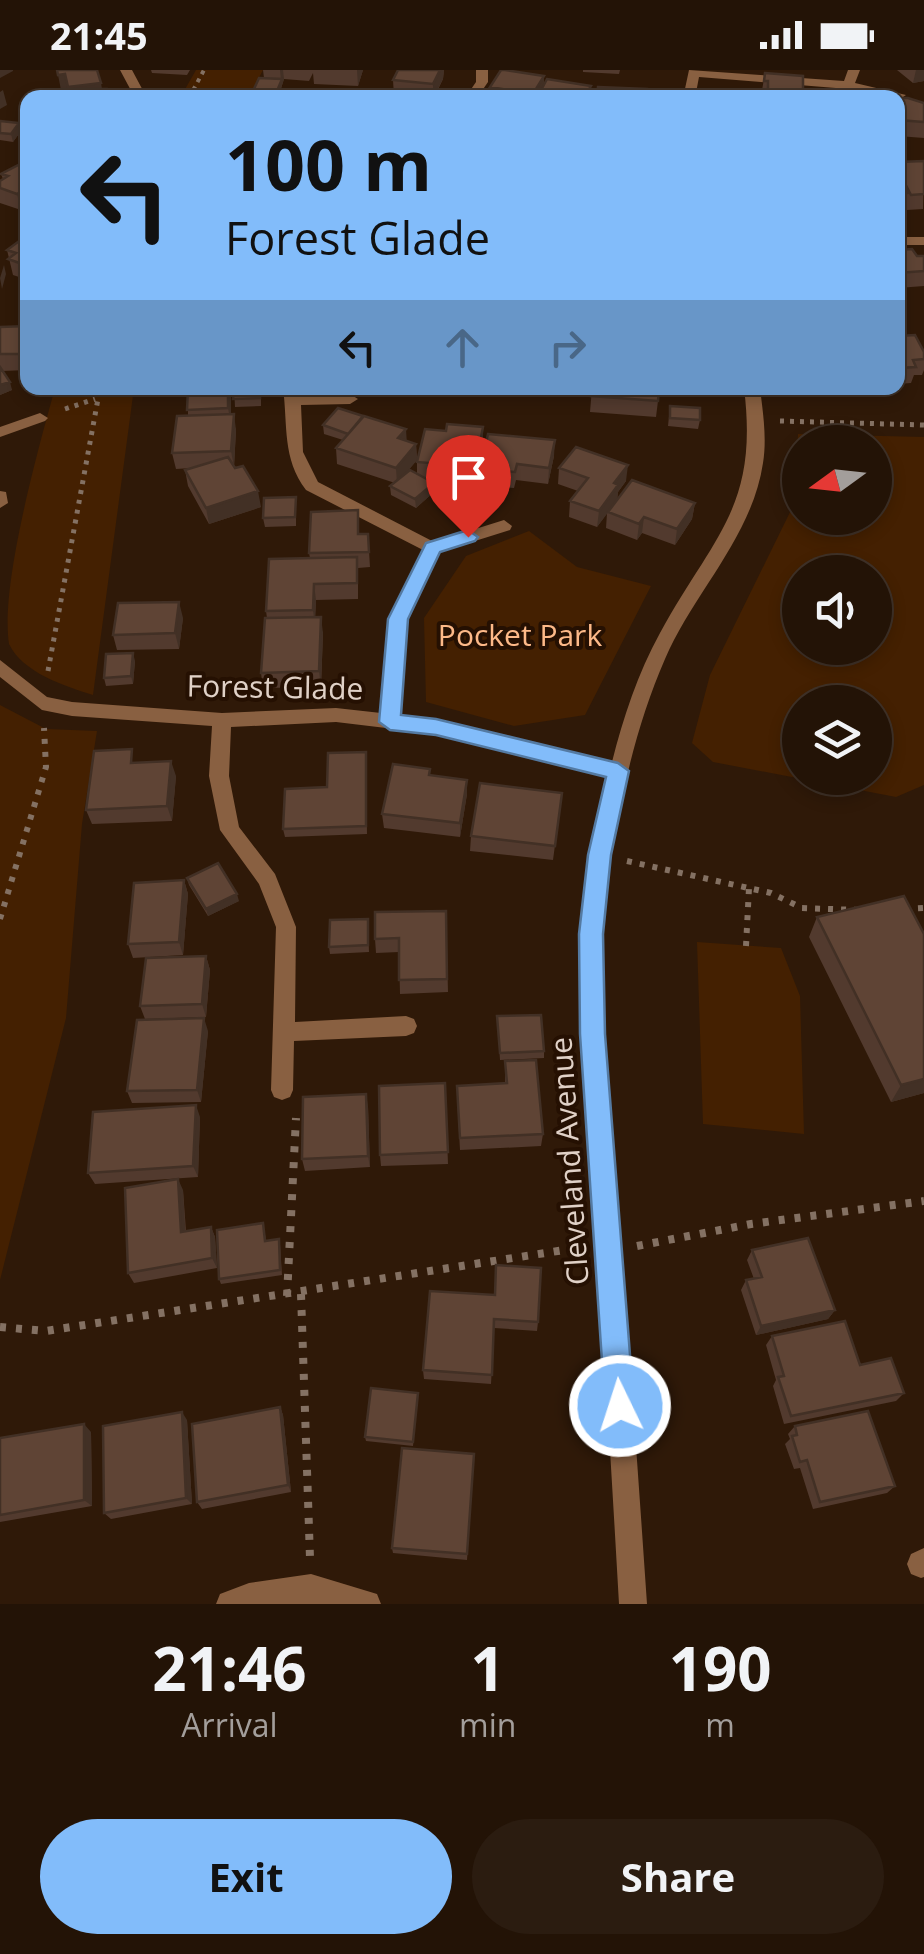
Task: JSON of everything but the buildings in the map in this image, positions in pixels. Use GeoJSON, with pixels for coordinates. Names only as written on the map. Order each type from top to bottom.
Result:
{"type":"FeatureCollection","features":[{"type":"Feature","properties":{"kind":"street"},"geometry":{"type":"LineString","coordinates":[[848,85],[854,70]]}},
{"type":"Feature","properties":{"kind":"street"},"geometry":{"type":"LineString","coordinates":[[695,71],[877,90]]}},
{"type":"Feature","properties":{"kind":"street"},"geometry":{"type":"LineString","coordinates":[[293,395],[292,450],[299,472],[312,486],[433,548],[504,526]]}},
{"type":"Feature","properties":{"kind":"street"},"geometry":{"type":"LineString","coordinates":[[304,395],[350,399]]}},
{"type":"Feature","properties":{"kind":"street","name":"Cleveland Avenue"},"geometry":{"type":"LineString","coordinates":[[633,1604],[593,1034],[591,934],[600,855],[618,771],[645,688],[671,628],[713,567],[746,507],[758,420],[753,395]]}},
{"type":"Feature","properties":{"kind":"street"},"geometry":{"type":"LineString","coordinates":[[0,432],[40,418]]}},
{"type":"Feature","properties":{"kind":"street"},"geometry":{"type":"LineString","coordinates":[[390,722],[398,619],[433,548]]}},
{"type":"Feature","properties":{"kind":"street"},"geometry":{"type":"LineString","coordinates":[[0,667],[42,702]]}},
{"type":"Feature","properties":{"kind":"street","name":"Forest Glade"},"geometry":{"type":"LineString","coordinates":[[42,702],[72,709],[222,720],[336,715],[436,727],[618,771]]}},
{"type":"Feature","properties":{"kind":"street"},"geometry":{"type":"LineString","coordinates":[[222,720],[220,776],[230,830],[268,880],[286,927],[282,1090]]}},
{"type":"Feature","properties":{"kind":"street"},"geometry":{"type":"LineString","coordinates":[[286,1032],[406,1026]]}},
{"type":"Feature","properties":{"kind":"street"},"geometry":{"type":"LineString","coordinates":[[230,1604],[249,1597],[311,1588],[367,1604]]}},
{"type":"Feature","properties":{"kind":"path"},"geometry":{"type":"LineString","coordinates":[[0,919],[46,766],[42,702],[99,395]]}},
{"type":"Feature","properties":{"kind":"path"},"geometry":{"type":"LineString","coordinates":[[758,420],[924,425]]}},
{"type":"Feature","properties":{"kind":"path"},"geometry":{"type":"LineString","coordinates":[[622,860],[772,893],[802,908],[870,910]]}},
{"type":"Feature","properties":{"kind":"path"},"geometry":{"type":"LineString","coordinates":[[746,946],[749,888]]}},
{"type":"Feature","properties":{"kind":"path"},"geometry":{"type":"LineString","coordinates":[[887,911],[924,908]]}},
{"type":"Feature","properties":{"kind":"path"},"geometry":{"type":"LineString","coordinates":[[282,1090],[297,1100],[287,1296]]}},
{"type":"Feature","properties":{"kind":"path"},"geometry":{"type":"LineString","coordinates":[[631,1246],[751,1224],[924,1201]]}},
{"type":"Feature","properties":{"kind":"path"},"geometry":{"type":"LineString","coordinates":[[0,1328],[46,1331],[581,1248]]}},
{"type":"Feature","properties":{"kind":"path"},"geometry":{"type":"LineString","coordinates":[[301,1294],[311,1588]]}},
{"type":"Feature","properties":{"kind":"green space"},"geometry":{"type":"Polygon","coordinates":[[[196,70],[263,70],[253,90],[185,90],[196,70]]]}},
{"type":"Feature","properties":{"kind":"green space"},"geometry":{"type":"Polygon","coordinates":[[[53,395],[133,395],[93,695],[34,671],[9,644],[10,588],[53,395]]]}},
{"type":"Feature","properties":{"kind":"green space"},"geometry":{"type":"Polygon","coordinates":[[[892,436],[924,437],[924,785],[896,797],[886,795],[892,795],[892,685],[782,685],[782,775],[713,762],[692,743],[710,675],[782,528],[782,535],[892,535],[892,436]]]}},
{"type":"Feature","properties":{"kind":"green space","name":"Pocket Park"},"geometry":{"type":"Polygon","coordinates":[[[529,531],[577,567],[651,586],[585,715],[514,726],[426,702],[424,618],[466,556],[529,531]]]}},
{"type":"Feature","properties":{"kind":"green space"},"geometry":{"type":"Polygon","coordinates":[[[0,705],[46,729],[97,731],[82,824],[66,1018],[0,1280],[0,705]]]}},
{"type":"Feature","properties":{"kind":"green space"},"geometry":{"type":"Polygon","coordinates":[[[697,942],[781,948],[800,996],[804,1134],[703,1124],[697,942]]]}},
{"type":"Feature","properties":{"kind":"route"},"geometry":{"type":"LineString","coordinates":[[468,537],[433,548],[398,619],[390,722],[436,727],[618,771],[600,855],[591,934],[593,1034],[620,1406]]}}]}
